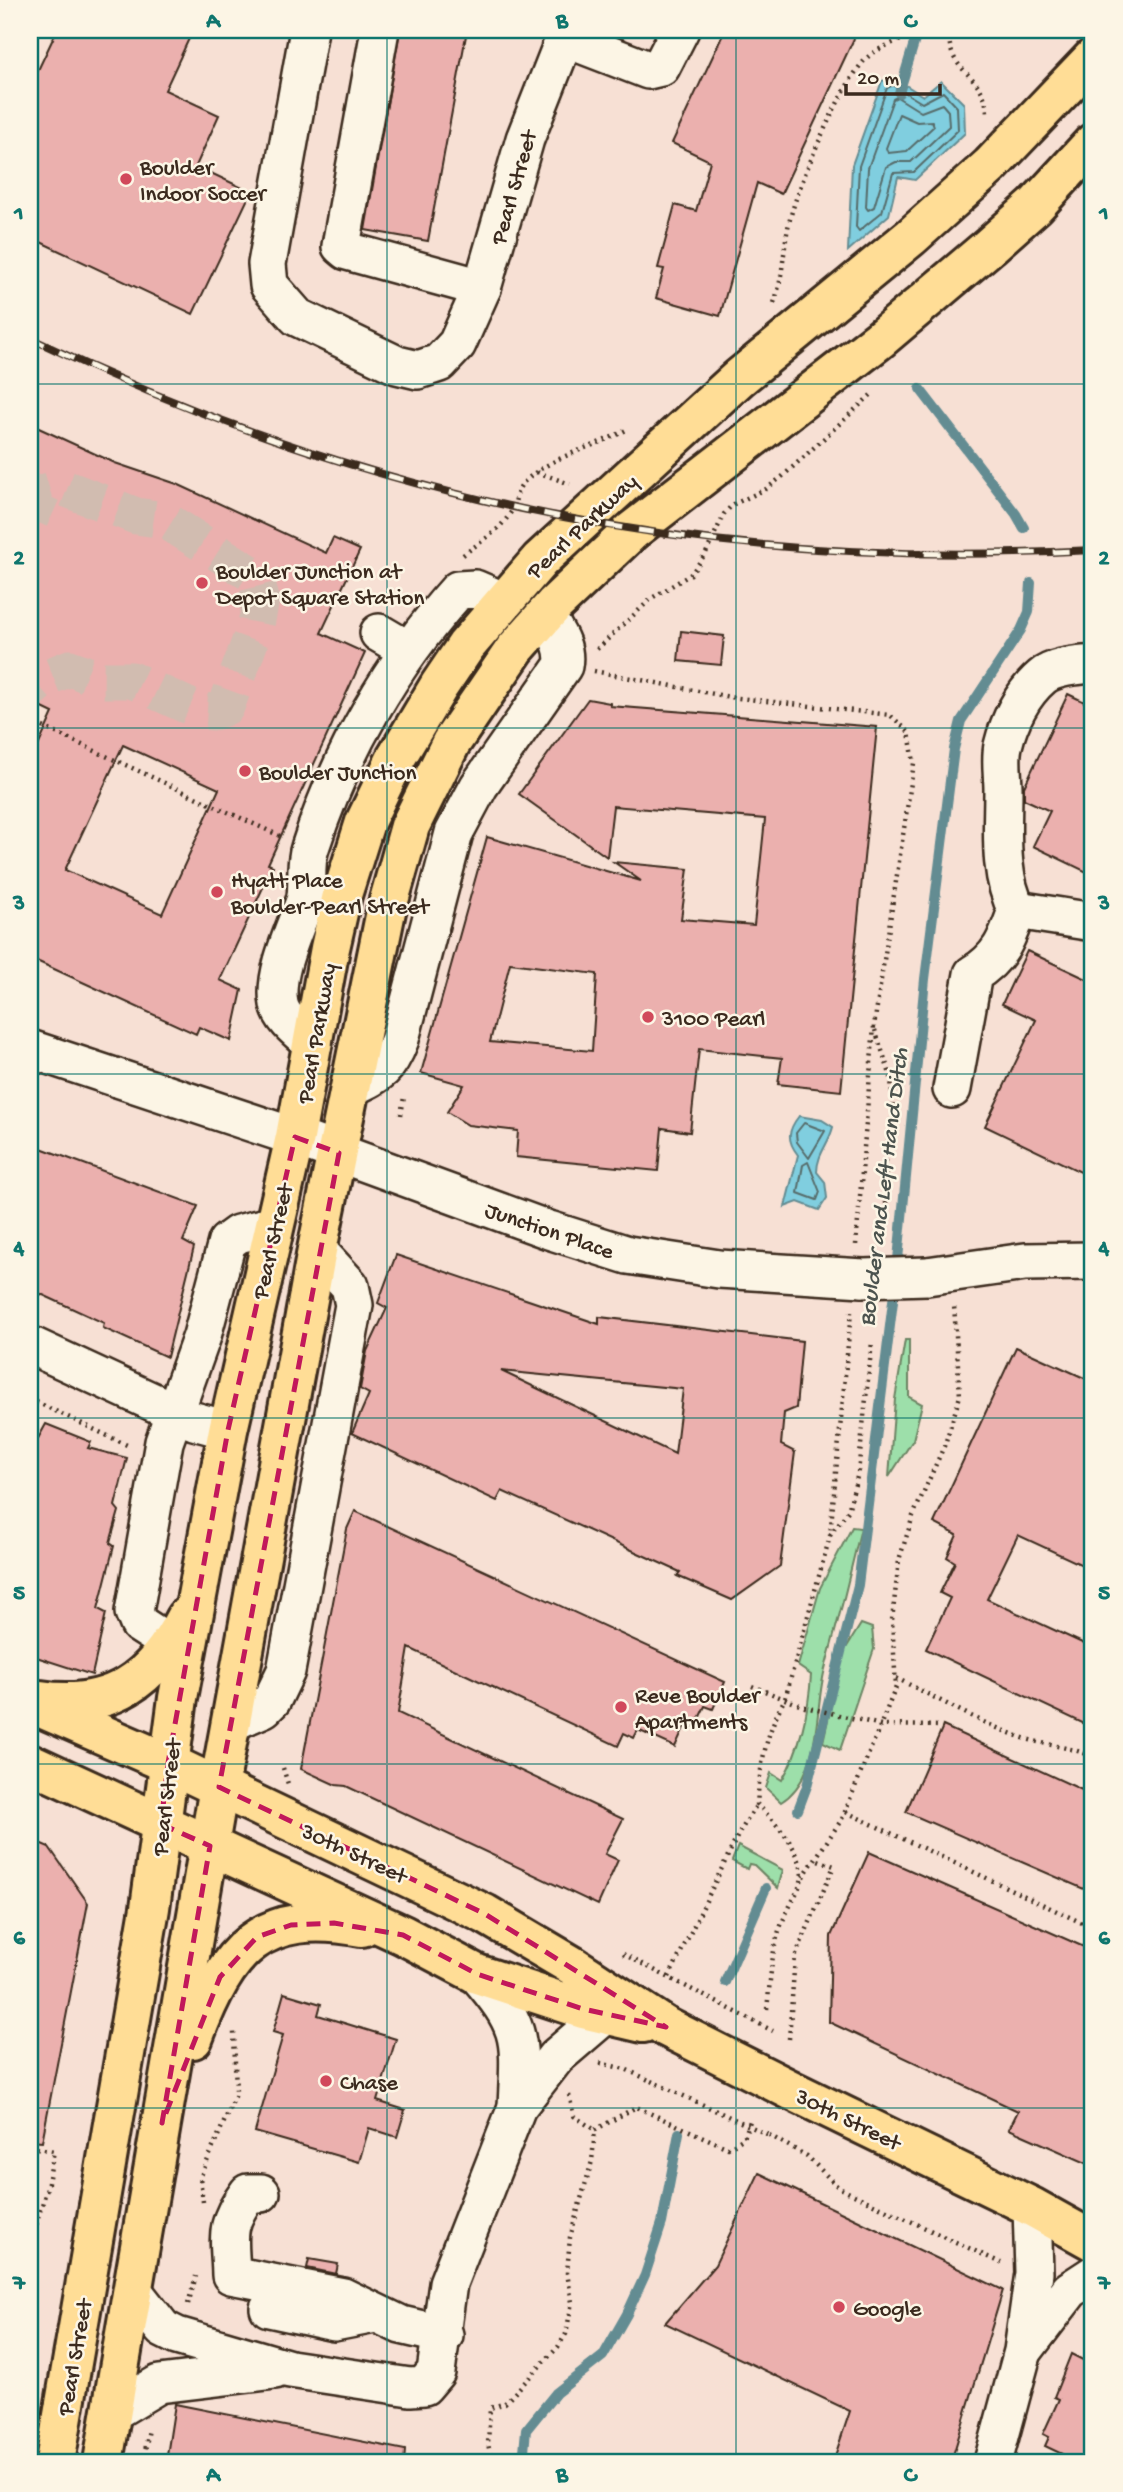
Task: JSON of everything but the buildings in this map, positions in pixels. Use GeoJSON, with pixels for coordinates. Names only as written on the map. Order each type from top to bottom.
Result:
{"type":"FeatureCollection","features":[{"type":"Feature","properties":{"kind":"main road","name":"Pearl Parkway"},"geometry":{"type":"LineString","coordinates":[[295,1137],[342,895],[365,822],[396,758],[439,686],[503,601],[540,560],[739,378],[911,237],[990,166],[1093,58]]}},
{"type":"Feature","properties":{"kind":"main road","name":"Pearl Parkway"},"geometry":{"type":"LineString","coordinates":[[339,1153],[389,898],[410,826],[451,743],[515,649],[545,615],[632,531],[879,340],[1035,206],[1093,143]]}},
{"type":"Feature","properties":{"kind":"main road","name":"Pearl Street"},"geometry":{"type":"LineString","coordinates":[[55,2462],[150,1908],[168,1763],[199,1588],[228,1430],[295,1137]]}},
{"type":"Feature","properties":{"kind":"main road","name":"Pearl Street"},"geometry":{"type":"LineString","coordinates":[[103,2462],[219,1787],[317,1250],[339,1153]]}},
{"type":"Feature","properties":{"kind":"main road"},"geometry":{"type":"LineString","coordinates":[[30,1700],[84,1701],[114,1693],[144,1676],[170,1644],[199,1588]]}},
{"type":"Feature","properties":{"kind":"main road","name":"30th Street"},"geometry":{"type":"LineString","coordinates":[[30,1700],[485,1913],[666,2027],[1032,2207],[1093,2241]]}},
{"type":"Feature","properties":{"kind":"main road","name":"30th Street"},"geometry":{"type":"LineString","coordinates":[[30,1763],[402,1935],[477,1974],[605,2015],[666,2027]]}},
{"type":"Feature","properties":{"kind":"main road"},"geometry":{"type":"LineString","coordinates":[[163,2123],[208,1998],[230,1962],[251,1942],[272,1930],[303,1923],[345,1925],[402,1935]]}},
{"type":"Feature","properties":{"kind":"main road","name":"30th Street"},"geometry":{"type":"LineString","coordinates":[[1032,2207],[1093,2224]]}},
{"type":"Feature","properties":{"kind":"street","name":"Pearl Street"},"geometry":{"type":"LineString","coordinates":[[309,30],[267,264],[269,285],[297,317],[397,365],[418,370],[439,363],[457,344],[482,288],[525,139],[566,34]]}},
{"type":"Feature","properties":{"kind":"street"},"geometry":{"type":"LineString","coordinates":[[380,30],[341,246],[347,251],[482,288]]}},
{"type":"Feature","properties":{"kind":"street"},"geometry":{"type":"LineString","coordinates":[[566,34],[648,70],[661,67],[680,30]]}},
{"type":"Feature","properties":{"kind":"street"},"geometry":{"type":"LineString","coordinates":[[313,1044],[287,1020],[279,1004],[285,957],[306,897],[304,878],[309,851],[394,641],[458,590],[475,589],[503,601]]}},
{"type":"Feature","properties":{"kind":"street"},"geometry":{"type":"LineString","coordinates":[[952,1089],[973,974],[989,964],[1004,946],[1017,910],[1008,894],[1004,865],[1002,749],[1006,736],[1025,695],[1043,676],[1060,668],[1093,664]]}},
{"type":"Feature","properties":{"kind":"street"},"geometry":{"type":"LineString","coordinates":[[1017,910],[1093,922]]}},
{"type":"Feature","properties":{"kind":"street","name":"Junction Place"},"geometry":{"type":"LineString","coordinates":[[30,1049],[295,1137],[549,1230],[628,1255],[857,1293],[940,1275],[1025,1262],[1093,1261]]}},
{"type":"Feature","properties":{"kind":"street"},"geometry":{"type":"LineString","coordinates":[[170,1644],[139,1624],[134,1612],[164,1442],[202,1336],[227,1242],[238,1234],[274,1225]]}},
{"type":"Feature","properties":{"kind":"street"},"geometry":{"type":"LineString","coordinates":[[30,1345],[194,1421],[228,1430]]}},
{"type":"Feature","properties":{"kind":"street"},"geometry":{"type":"LineString","coordinates":[[477,1974],[506,2008],[520,2043],[517,2107]]}},
{"type":"Feature","properties":{"kind":"street"},"geometry":{"type":"LineString","coordinates":[[133,2291],[163,2329],[177,2336],[290,2369],[410,2387],[424,2386],[436,2372],[444,2335],[448,2283],[517,2107],[556,2057],[605,2015]]}},
{"type":"Feature","properties":{"kind":"street"},"geometry":{"type":"LineString","coordinates":[[261,2193],[248,2193],[236,2212],[226,2238],[231,2264],[274,2268],[349,2283],[374,2313],[401,2325],[444,2335]]}},
{"type":"Feature","properties":{"kind":"street"},"geometry":{"type":"LineString","coordinates":[[993,2462],[1023,2351],[1034,2273],[1032,2207]]}},
{"type":"Feature","properties":{"kind":"street"},"geometry":{"type":"LineString","coordinates":[[1023,2351],[1070,2290],[1093,2275]]}},
{"type":"Feature","properties":{"kind":"street"},"geometry":{"type":"LineString","coordinates":[[112,2412],[159,2384],[290,2369]]}},
{"type":"Feature","properties":{"kind":"path"},"geometry":{"type":"LineString","coordinates":[[770,310],[779,290],[786,237],[798,194],[851,77],[867,58],[900,40],[933,30]]}},
{"type":"Feature","properties":{"kind":"path"},"geometry":{"type":"LineString","coordinates":[[949,30],[951,54],[957,64],[983,89],[987,113]]}},
{"type":"Feature","properties":{"kind":"path"},"geometry":{"type":"LineString","coordinates":[[460,557],[502,526],[514,509],[516,494],[522,484],[537,472],[634,425]]}},
{"type":"Feature","properties":{"kind":"path"},"geometry":{"type":"LineString","coordinates":[[595,651],[652,598],[691,574],[706,554],[724,514],[732,505],[766,489],[800,459]]}},
{"type":"Feature","properties":{"kind":"path"},"geometry":{"type":"LineString","coordinates":[[583,669],[740,698],[890,715],[909,732],[914,763],[874,1026],[858,1226]]}},
{"type":"Feature","properties":{"kind":"path"},"geometry":{"type":"LineString","coordinates":[[30,720],[281,836]]}},
{"type":"Feature","properties":{"kind":"path"},"geometry":{"type":"LineString","coordinates":[[874,1026],[891,1077],[893,1111],[886,1160],[886,1213]]}},
{"type":"Feature","properties":{"kind":"path"},"geometry":{"type":"LineString","coordinates":[[401,1115],[405,1091]]}},
{"type":"Feature","properties":{"kind":"path"},"geometry":{"type":"LineString","coordinates":[[767,2009],[778,1934],[802,1878],[846,1812],[896,1687],[892,1620],[899,1560],[913,1516],[945,1444],[960,1396],[940,1275]]}},
{"type":"Feature","properties":{"kind":"path"},"geometry":{"type":"LineString","coordinates":[[669,1977],[738,1835],[757,1804],[771,1723],[785,1699],[830,1536],[857,1293]]}},
{"type":"Feature","properties":{"kind":"path"},"geometry":{"type":"LineString","coordinates":[[830,1536],[848,1511],[858,1473],[872,1342]]}},
{"type":"Feature","properties":{"kind":"path"},"geometry":{"type":"LineString","coordinates":[[30,1399],[137,1450]]}},
{"type":"Feature","properties":{"kind":"path"},"geometry":{"type":"LineString","coordinates":[[896,1677],[1012,1734],[1046,1745],[1066,1745],[1089,1755],[1093,1768]]}},
{"type":"Feature","properties":{"kind":"path"},"geometry":{"type":"LineString","coordinates":[[752,1686],[805,1707],[881,1725],[943,1726]]}},
{"type":"Feature","properties":{"kind":"path"},"geometry":{"type":"LineString","coordinates":[[757,1804],[771,1818],[799,1859],[802,1878]]}},
{"type":"Feature","properties":{"kind":"path"},"geometry":{"type":"LineString","coordinates":[[846,1812],[1093,1928]]}},
{"type":"Feature","properties":{"kind":"path"},"geometry":{"type":"LineString","coordinates":[[789,2039],[795,1957],[834,1866],[815,1859]]}},
{"type":"Feature","properties":{"kind":"path"},"geometry":{"type":"LineString","coordinates":[[691,1989],[773,2031]]}},
{"type":"Feature","properties":{"kind":"path"},"geometry":{"type":"LineString","coordinates":[[590,2061],[625,2069],[769,2134],[807,2156],[839,2188],[1005,2265],[1034,2273]]}},
{"type":"Feature","properties":{"kind":"path"},"geometry":{"type":"LineString","coordinates":[[572,2085],[569,2095],[574,2116],[595,2130]]}},
{"type":"Feature","properties":{"kind":"path"},"geometry":{"type":"LineString","coordinates":[[595,2130],[636,2107],[728,2148],[744,2138],[750,2121]]}},
{"type":"Feature","properties":{"kind":"path"},"geometry":{"type":"LineString","coordinates":[[492,2462],[488,2444],[490,2408],[505,2403],[548,2358],[566,2334],[571,2319],[572,2302],[567,2273],[570,2237],[592,2161],[595,2130]]}},
{"type":"Feature","properties":{"kind":"path"},"geometry":{"type":"LineString","coordinates":[[30,2147],[54,2151],[47,2188],[30,2246]]}},
{"type":"Feature","properties":{"kind":"highlighted area"},"geometry":{"type":"Polygon","coordinates":[[[295,1137],[339,1153],[219,1787],[485,1914],[666,2027],[583,2009],[477,1974],[403,1935],[334,1923],[291,1925],[257,1937],[220,1977],[162,2123],[210,1846],[161,1824],[168,1763],[228,1430],[295,1137]]]}},
{"type":"Feature","properties":{"kind":"green space"},"geometry":{"type":"Polygon","coordinates":[[[905,1340],[909,1340],[909,1397],[922,1404],[913,1440],[889,1477],[895,1399],[905,1340]]]}},
{"type":"Feature","properties":{"kind":"green space"},"geometry":{"type":"Polygon","coordinates":[[[852,1527],[861,1528],[825,1669],[810,1759],[804,1776],[794,1791],[781,1802],[766,1788],[771,1773],[782,1780],[799,1743],[806,1716],[811,1675],[798,1666],[820,1588],[852,1527]]]}},
{"type":"Feature","properties":{"kind":"green space"},"geometry":{"type":"Polygon","coordinates":[[[861,1624],[872,1628],[874,1649],[840,1750],[823,1742],[843,1653],[861,1624]]]}},
{"type":"Feature","properties":{"kind":"green space"},"geometry":{"type":"Polygon","coordinates":[[[738,1846],[783,1870],[778,1888],[754,1865],[749,1864],[747,1869],[732,1861],[738,1846]]]}},
{"type":"Feature","properties":{"kind":"water"},"geometry":{"type":"Polygon","coordinates":[[[893,77],[923,96],[941,81],[964,104],[965,133],[915,180],[898,177],[889,215],[848,251],[852,165],[882,81],[893,77]]]}},
{"type":"Feature","properties":{"kind":"water"},"geometry":{"type":"Polygon","coordinates":[[[799,1116],[822,1120],[833,1127],[818,1166],[817,1172],[825,1182],[827,1198],[819,1210],[798,1202],[785,1207],[798,1155],[790,1136],[792,1126],[799,1116]]]}},
{"type":"Feature","properties":{"kind":"waterway","name":"Boulder and Left Hand Ditch"},"geometry":{"type":"LineString","coordinates":[[899,93],[918,30]]}},
{"type":"Feature","properties":{"kind":"waterway","name":"Boulder and Left Hand Ditch"},"geometry":{"type":"LineString","coordinates":[[920,389],[1024,528]]}},
{"type":"Feature","properties":{"kind":"waterway","name":"Boulder and Left Hand Ditch"},"geometry":{"type":"LineString","coordinates":[[897,1270],[925,979],[954,749],[961,721],[1021,630],[1029,612],[1031,583]]}},
{"type":"Feature","properties":{"kind":"waterway","name":"Boulder and Left Hand Ditch"},"geometry":{"type":"LineString","coordinates":[[798,1810],[807,1786],[858,1585],[895,1285]]}},
{"type":"Feature","properties":{"kind":"waterway","name":"Boulder and Left Hand Ditch"},"geometry":{"type":"LineString","coordinates":[[725,1982],[766,1888]]}},
{"type":"Feature","properties":{"kind":"waterway","name":"Boulder and Left Hand Ditch"},"geometry":{"type":"LineString","coordinates":[[523,2462],[526,2430],[556,2393],[603,2356],[627,2314],[645,2275],[662,2223],[679,2133]]}},
{"type":"Feature","properties":{"kind":"tunnel"},"geometry":{"type":"LineString","coordinates":[[30,519],[42,493],[62,487],[136,516],[165,520],[255,576],[261,599],[256,625],[226,707],[214,712],[199,711],[132,680],[101,680],[70,668],[43,679],[30,691]]}},
{"type":"Feature","properties":{"kind":"railway"},"geometry":{"type":"LineString","coordinates":[[30,338],[159,396],[287,444],[417,484],[548,514],[680,536],[815,549],[952,554],[1093,550]]}},
{"type":"Feature","properties":{"kind":"place","name":"Boulder Indoor Soccer"},"geometry":{"type":"Point","coordinates":[126,179]}},
{"type":"Feature","properties":{"kind":"place","name":"Boulder Junction at Depot Square Station"},"geometry":{"type":"Point","coordinates":[202,583]}},
{"type":"Feature","properties":{"kind":"place","name":"Boulder Junction"},"geometry":{"type":"Point","coordinates":[245,771]}},
{"type":"Feature","properties":{"kind":"place","name":"Hyatt Place Boulder-Pearl Street"},"geometry":{"type":"Point","coordinates":[217,892]}},
{"type":"Feature","properties":{"kind":"place","name":"3100 Pearl"},"geometry":{"type":"Point","coordinates":[648,1017]}},
{"type":"Feature","properties":{"kind":"place","name":"Reve Boulder Apartments"},"geometry":{"type":"Point","coordinates":[621,1707]}},
{"type":"Feature","properties":{"kind":"place","name":"Chase"},"geometry":{"type":"Point","coordinates":[326,2081]}},
{"type":"Feature","properties":{"kind":"place","name":"Google"},"geometry":{"type":"Point","coordinates":[839,2307]}}]}
